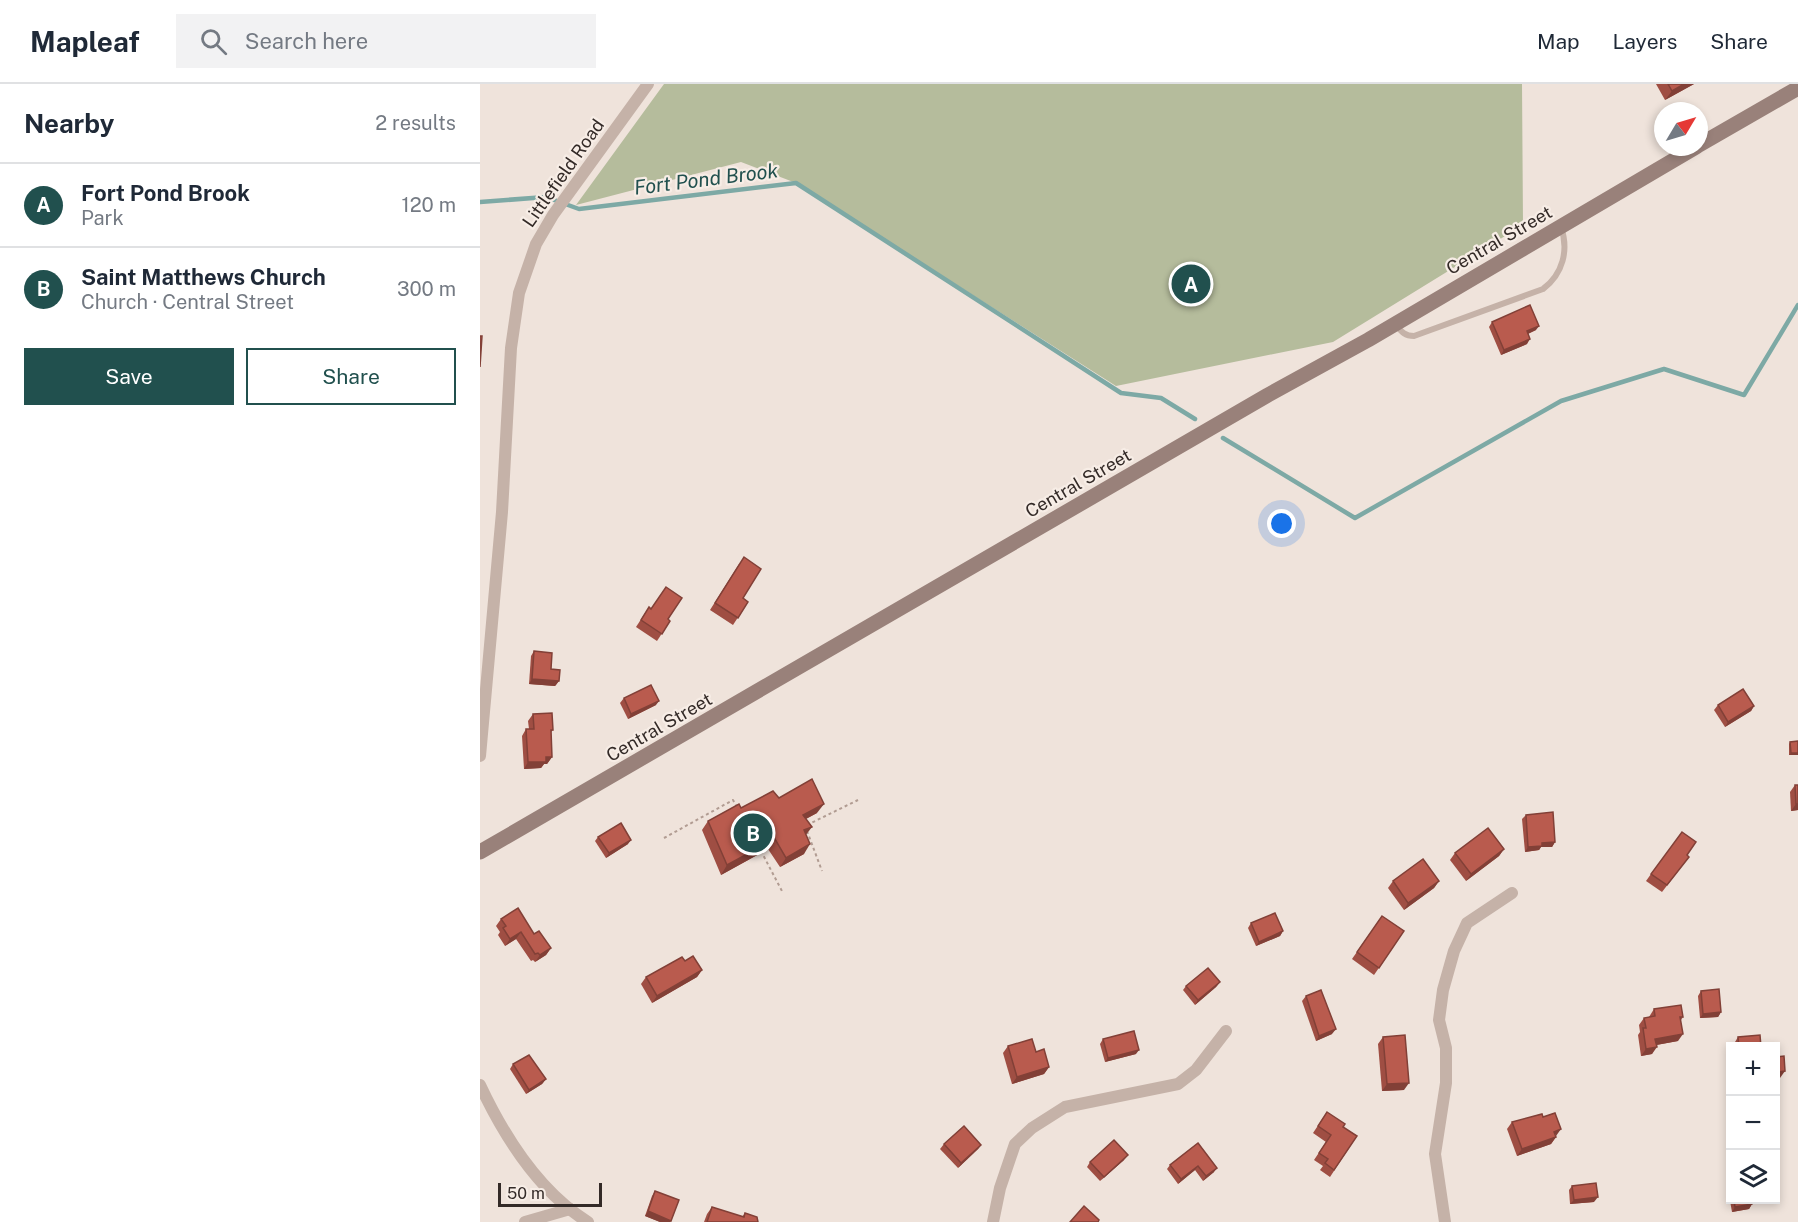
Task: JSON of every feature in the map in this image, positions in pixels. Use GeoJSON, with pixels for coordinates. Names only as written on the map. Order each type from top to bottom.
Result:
{"type":"FeatureCollection","features":[{"type":"Feature","properties":{"kind":"street","name":"Littlefield Road"},"geometry":{"type":"LineString","coordinates":[[480,756],[502,512],[511,348],[519,293],[536,244],[553,215],[648,84]]}},
{"type":"Feature","properties":{"kind":"street","name":"Central Street"},"geometry":{"type":"LineString","coordinates":[[1708,140],[1798,88]]}},
{"type":"Feature","properties":{"kind":"street","name":"Central Street"},"geometry":{"type":"LineString","coordinates":[[480,852],[1681,156]]}},
{"type":"Feature","properties":{"kind":"street"},"geometry":{"type":"LineString","coordinates":[[1445,1222],[1435,1154],[1446,1083],[1446,1048],[1439,1020],[1443,990],[1454,951],[1467,923],[1512,892]]}},
{"type":"Feature","properties":{"kind":"street"},"geometry":{"type":"LineString","coordinates":[[993,1222],[1000,1188],[1015,1144],[1032,1128],[1065,1107],[1178,1084],[1196,1070],[1226,1031]]}},
{"type":"Feature","properties":{"kind":"street"},"geometry":{"type":"LineString","coordinates":[[480,1085],[497,1119],[553,1196],[588,1222]]}},
{"type":"Feature","properties":{"kind":"street"},"geometry":{"type":"LineString","coordinates":[[525,1222],[570,1209]]}},
{"type":"Feature","properties":{"kind":"lane"},"geometry":{"type":"LineString","coordinates":[[1394,323],[1407,336],[1414,336],[1543,289],[1555,276],[1564,258],[1565,242],[1561,227]]}},
{"type":"Feature","properties":{"kind":"path"},"geometry":{"type":"LineString","coordinates":[[664,838],[733,800],[741,814]]}},
{"type":"Feature","properties":{"kind":"path"},"geometry":{"type":"LineString","coordinates":[[822,871],[805,826],[858,800]]}},
{"type":"Feature","properties":{"kind":"path"},"geometry":{"type":"LineString","coordinates":[[759,847],[783,894]]}},
{"type":"Feature","properties":{"kind":"green space","name":"Fort Pond Brook"},"geometry":{"type":"Polygon","coordinates":[[[664,84],[1522,84],[1523,225],[1333,342],[1116,386],[796,183],[741,162],[576,205],[664,84]]]}},
{"type":"Feature","properties":{"kind":"building"},"geometry":{"type":"Polygon","coordinates":[[[1668,84],[1684,84],[1672,91],[1668,84]]]}},
{"type":"Feature","properties":{"kind":"building"},"geometry":{"type":"Polygon","coordinates":[[[1530,305],[1539,326],[1527,331],[1530,339],[1504,350],[1492,322],[1530,305]]]}},
{"type":"Feature","properties":{"kind":"building"},"geometry":{"type":"Polygon","coordinates":[[[480,336],[482,336],[480,367],[480,336]]]}},
{"type":"Feature","properties":{"kind":"building"},"geometry":{"type":"Polygon","coordinates":[[[744,557],[761,569],[743,598],[748,602],[738,618],[715,603],[744,557]]]}},
{"type":"Feature","properties":{"kind":"building"},"geometry":{"type":"Polygon","coordinates":[[[666,587],[682,598],[668,619],[670,621],[662,634],[641,620],[666,587]]]}},
{"type":"Feature","properties":{"kind":"building"},"geometry":{"type":"Polygon","coordinates":[[[534,651],[552,653],[551,669],[560,670],[559,681],[532,679],[534,651]]]}},
{"type":"Feature","properties":{"kind":"building"},"geometry":{"type":"Polygon","coordinates":[[[651,685],[659,701],[631,714],[624,698],[651,685]]]}},
{"type":"Feature","properties":{"kind":"building"},"geometry":{"type":"Polygon","coordinates":[[[1743,689],[1754,706],[1728,722],[1718,705],[1743,689]]]}},
{"type":"Feature","properties":{"kind":"building"},"geometry":{"type":"Polygon","coordinates":[[[552,713],[552,757],[546,757],[546,762],[528,762],[526,729],[534,729],[533,714],[552,713]]]}},
{"type":"Feature","properties":{"kind":"building"},"geometry":{"type":"Polygon","coordinates":[[[1798,741],[1798,753],[1791,753],[1790,742],[1798,741]]]}},
{"type":"Feature","properties":{"kind":"building"},"geometry":{"type":"Polygon","coordinates":[[[812,779],[824,804],[803,815],[812,827],[804,830],[810,844],[786,858],[775,839],[727,865],[708,821],[739,804],[741,808],[773,791],[779,798],[812,779]]]}},
{"type":"Feature","properties":{"kind":"building"},"geometry":{"type":"Polygon","coordinates":[[[1795,785],[1798,785],[1798,804],[1796,804],[1795,785]]]}},
{"type":"Feature","properties":{"kind":"building"},"geometry":{"type":"Polygon","coordinates":[[[1553,812],[1555,842],[1528,847],[1526,815],[1553,812]]]}},
{"type":"Feature","properties":{"kind":"building"},"geometry":{"type":"Polygon","coordinates":[[[621,823],[631,840],[609,853],[598,837],[621,823]]]}},
{"type":"Feature","properties":{"kind":"building"},"geometry":{"type":"Polygon","coordinates":[[[1488,828],[1504,849],[1471,874],[1455,853],[1488,828]]]}},
{"type":"Feature","properties":{"kind":"building"},"geometry":{"type":"Polygon","coordinates":[[[1682,832],[1696,842],[1687,855],[1689,857],[1667,885],[1651,874],[1682,832]]]}},
{"type":"Feature","properties":{"kind":"building"},"geometry":{"type":"Polygon","coordinates":[[[1423,859],[1439,881],[1408,903],[1393,881],[1423,859]]]}},
{"type":"Feature","properties":{"kind":"building"},"geometry":{"type":"Polygon","coordinates":[[[518,908],[534,934],[539,931],[551,948],[540,955],[535,954],[521,932],[510,939],[503,928],[506,926],[501,919],[518,908]]]}},
{"type":"Feature","properties":{"kind":"building"},"geometry":{"type":"Polygon","coordinates":[[[1275,913],[1283,931],[1259,942],[1251,923],[1275,913]]]}},
{"type":"Feature","properties":{"kind":"building"},"geometry":{"type":"Polygon","coordinates":[[[1382,916],[1404,931],[1379,968],[1357,952],[1382,916]]]}},
{"type":"Feature","properties":{"kind":"building"},"geometry":{"type":"Polygon","coordinates":[[[693,956],[702,970],[657,996],[646,977],[682,957],[685,961],[693,956]]]}},
{"type":"Feature","properties":{"kind":"building"},"geometry":{"type":"Polygon","coordinates":[[[1208,968],[1220,982],[1198,1000],[1186,986],[1208,968]]]}},
{"type":"Feature","properties":{"kind":"building"},"geometry":{"type":"Polygon","coordinates":[[[1719,989],[1721,1012],[1703,1014],[1701,991],[1719,989]]]}},
{"type":"Feature","properties":{"kind":"building"},"geometry":{"type":"Polygon","coordinates":[[[1321,990],[1336,1029],[1319,1036],[1306,996],[1321,990]]]}},
{"type":"Feature","properties":{"kind":"building"},"geometry":{"type":"Polygon","coordinates":[[[1681,1005],[1683,1017],[1680,1017],[1683,1034],[1655,1039],[1657,1047],[1646,1049],[1644,1018],[1655,1016],[1654,1009],[1681,1005]]]}},
{"type":"Feature","properties":{"kind":"building"},"geometry":{"type":"Polygon","coordinates":[[[1134,1031],[1139,1050],[1108,1058],[1103,1039],[1134,1031]]]}},
{"type":"Feature","properties":{"kind":"building"},"geometry":{"type":"Polygon","coordinates":[[[1405,1035],[1409,1083],[1387,1084],[1383,1037],[1405,1035]]]}},
{"type":"Feature","properties":{"kind":"building"},"geometry":{"type":"Polygon","coordinates":[[[1760,1035],[1761,1042],[1738,1042],[1738,1037],[1760,1035]]]}},
{"type":"Feature","properties":{"kind":"building"},"geometry":{"type":"Polygon","coordinates":[[[1032,1039],[1036,1052],[1044,1049],[1049,1067],[1017,1077],[1008,1046],[1032,1039]]]}},
{"type":"Feature","properties":{"kind":"building"},"geometry":{"type":"Polygon","coordinates":[[[529,1055],[546,1079],[529,1090],[513,1064],[529,1055]]]}},
{"type":"Feature","properties":{"kind":"building"},"geometry":{"type":"Polygon","coordinates":[[[1780,1056],[1784,1056],[1785,1071],[1780,1072],[1780,1056]]]}},
{"type":"Feature","properties":{"kind":"building"},"geometry":{"type":"Polygon","coordinates":[[[1327,1112],[1345,1124],[1343,1127],[1357,1136],[1334,1170],[1325,1163],[1328,1159],[1319,1153],[1331,1135],[1318,1126],[1327,1112]]]}},
{"type":"Feature","properties":{"kind":"building"},"geometry":{"type":"Polygon","coordinates":[[[1555,1113],[1561,1129],[1554,1132],[1556,1137],[1522,1149],[1512,1122],[1555,1113]]]}},
{"type":"Feature","properties":{"kind":"building"},"geometry":{"type":"Polygon","coordinates":[[[964,1126],[981,1145],[961,1163],[944,1144],[964,1126]]]}},
{"type":"Feature","properties":{"kind":"building"},"geometry":{"type":"Polygon","coordinates":[[[1114,1140],[1128,1155],[1104,1177],[1090,1162],[1114,1140]]]}},
{"type":"Feature","properties":{"kind":"building"},"geometry":{"type":"Polygon","coordinates":[[[1198,1143],[1217,1168],[1206,1176],[1198,1166],[1181,1179],[1170,1165],[1198,1143]]]}},
{"type":"Feature","properties":{"kind":"building"},"geometry":{"type":"Polygon","coordinates":[[[1596,1183],[1598,1197],[1574,1200],[1572,1186],[1596,1183]]]}},
{"type":"Feature","properties":{"kind":"building"},"geometry":{"type":"Polygon","coordinates":[[[655,1191],[679,1200],[671,1221],[648,1211],[655,1191]]]}},
{"type":"Feature","properties":{"kind":"building"},"geometry":{"type":"Polygon","coordinates":[[[1735,1204],[1752,1204],[1735,1207],[1735,1204]]]}},
{"type":"Feature","properties":{"kind":"building"},"geometry":{"type":"Polygon","coordinates":[[[1084,1206],[1099,1220],[1098,1222],[1070,1222],[1084,1206]]]}},
{"type":"Feature","properties":{"kind":"building"},"geometry":{"type":"Polygon","coordinates":[[[712,1207],[744,1217],[745,1213],[757,1217],[758,1222],[707,1222],[712,1207]]]}},
{"type":"Feature","properties":{"kind":"waterway","name":"Fort Pond Brook"},"geometry":{"type":"LineString","coordinates":[[480,202],[546,197],[579,209],[796,183],[1121,393],[1161,398],[1195,419]]}},
{"type":"Feature","properties":{"kind":"waterway","name":"Fort Pond Brook"},"geometry":{"type":"LineString","coordinates":[[1223,438],[1355,518],[1561,401],[1664,369],[1744,395],[1798,305]]}},
{"type":"Feature","properties":{"kind":"place","name":"Fort Pond Brook"},"geometry":{"type":"Point","coordinates":[1191,284]}},
{"type":"Feature","properties":{"kind":"place","name":"Saint Matthews Church"},"geometry":{"type":"Point","coordinates":[753,833]}}]}
